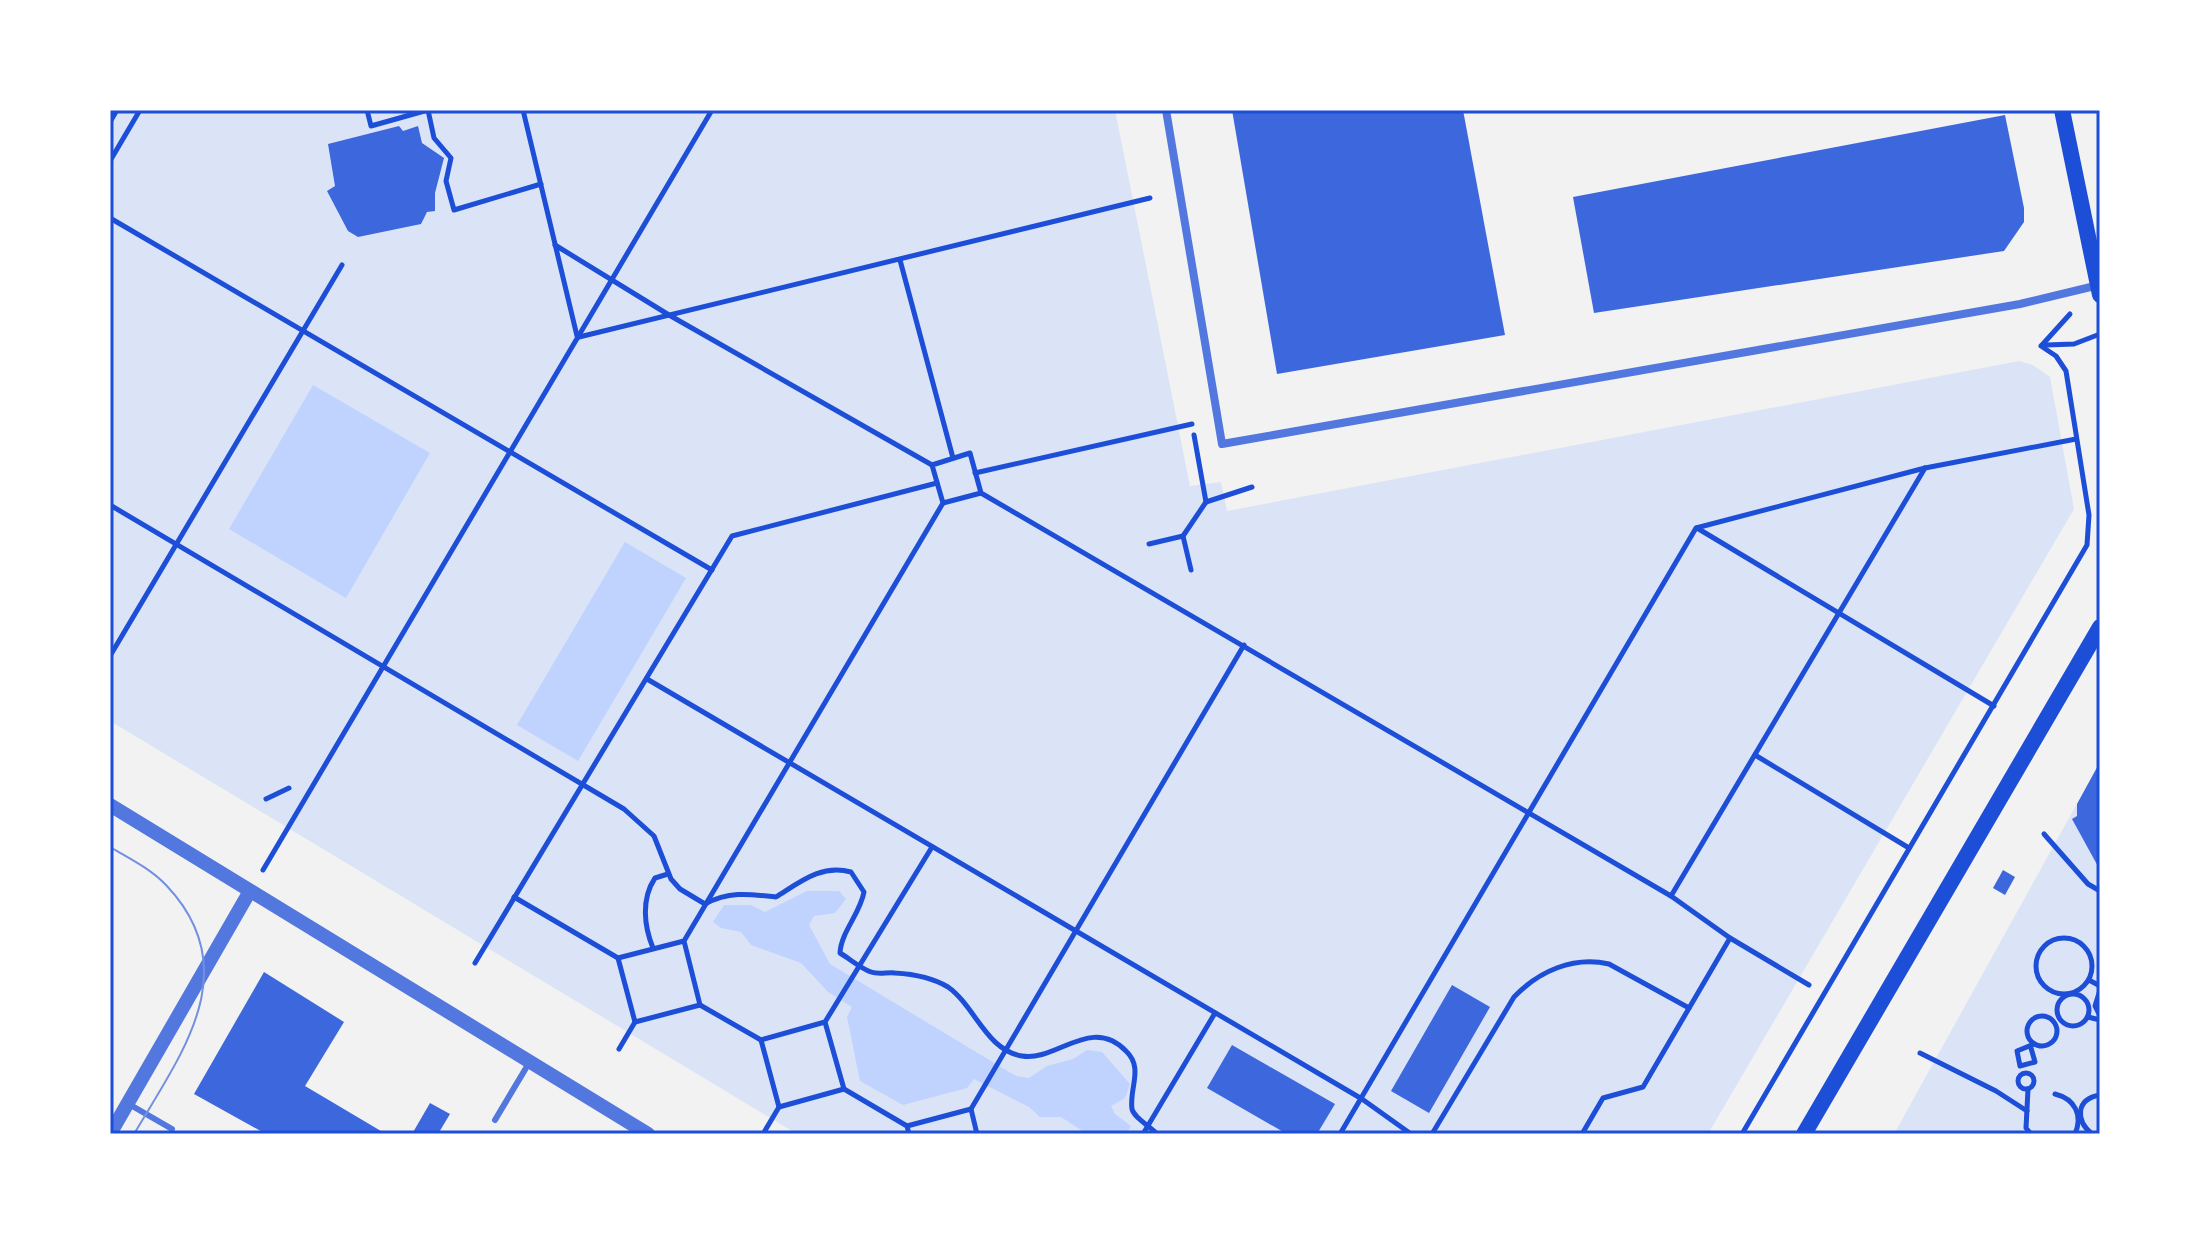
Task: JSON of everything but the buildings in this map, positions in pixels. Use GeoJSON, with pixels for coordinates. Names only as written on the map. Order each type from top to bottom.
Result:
{"type":"FeatureCollection","features":[{"type":"Feature","properties":{"kind":"main road"},"geometry":{"type":"LineString","coordinates":[[2062,110],[2099,288]]}},
{"type":"Feature","properties":{"kind":"main road"},"geometry":{"type":"LineString","coordinates":[[1804,1134],[2100,627]]}},
{"type":"Feature","properties":{"kind":"street"},"geometry":{"type":"LineString","coordinates":[[1166,110],[1222,444],[2099,288]]}},
{"type":"Feature","properties":{"kind":"street"},"geometry":{"type":"LineString","coordinates":[[110,805],[648,1134]]}},
{"type":"Feature","properties":{"kind":"street"},"geometry":{"type":"LineString","coordinates":[[110,1134],[250,891]]}},
{"type":"Feature","properties":{"kind":"lane"},"geometry":{"type":"LineString","coordinates":[[495,1120],[529,1063]]}},
{"type":"Feature","properties":{"kind":"lane"},"geometry":{"type":"LineString","coordinates":[[127,1103],[172,1129]]}},
{"type":"Feature","properties":{"kind":"path"},"geometry":{"type":"LineString","coordinates":[[110,122],[117,110]]}},
{"type":"Feature","properties":{"kind":"path"},"geometry":{"type":"LineString","coordinates":[[110,161],[140,110]]}},
{"type":"Feature","properties":{"kind":"path"},"geometry":{"type":"LineString","coordinates":[[367,110],[371,126],[428,110],[434,138],[451,158],[446,181],[454,210],[541,184]]}},
{"type":"Feature","properties":{"kind":"path"},"geometry":{"type":"LineString","coordinates":[[523,110],[578,337]]}},
{"type":"Feature","properties":{"kind":"path"},"geometry":{"type":"LineString","coordinates":[[250,891],[712,110]]}},
{"type":"Feature","properties":{"kind":"path"},"geometry":{"type":"LineString","coordinates":[[578,337],[1150,198]]}},
{"type":"Feature","properties":{"kind":"path"},"geometry":{"type":"LineString","coordinates":[[110,218],[712,570]]}},
{"type":"Feature","properties":{"kind":"path"},"geometry":{"type":"LineString","coordinates":[[555,245],[669,315],[932,465],[943,503]]}},
{"type":"Feature","properties":{"kind":"path"},"geometry":{"type":"LineString","coordinates":[[900,260],[953,458]]}},
{"type":"Feature","properties":{"kind":"path"},"geometry":{"type":"LineString","coordinates":[[110,656],[342,265]]}},
{"type":"Feature","properties":{"kind":"path"},"geometry":{"type":"LineString","coordinates":[[1742,1134],[2083,556],[2089,515],[2066,371],[2056,356],[2041,346],[2074,344],[2100,334]]}},
{"type":"Feature","properties":{"kind":"path"},"geometry":{"type":"LineString","coordinates":[[975,473],[1192,424]]}},
{"type":"Feature","properties":{"kind":"path"},"geometry":{"type":"LineString","coordinates":[[1194,435],[1206,502]]}},
{"type":"Feature","properties":{"kind":"path"},"geometry":{"type":"LineString","coordinates":[[1340,1134],[1696,528],[1925,468],[2076,439]]}},
{"type":"Feature","properties":{"kind":"path"},"geometry":{"type":"LineString","coordinates":[[932,465],[970,453],[981,493],[1671,896],[1730,938],[1809,985]]}},
{"type":"Feature","properties":{"kind":"path"},"geometry":{"type":"LineString","coordinates":[[1671,896],[1925,468]]}},
{"type":"Feature","properties":{"kind":"path"},"geometry":{"type":"LineString","coordinates":[[475,963],[584,787],[732,536],[937,483]]}},
{"type":"Feature","properties":{"kind":"path"},"geometry":{"type":"LineString","coordinates":[[1149,544],[1183,536],[1206,502],[1252,487]]}},
{"type":"Feature","properties":{"kind":"path"},"geometry":{"type":"LineString","coordinates":[[700,1005],[684,941],[943,503],[981,493]]}},
{"type":"Feature","properties":{"kind":"path"},"geometry":{"type":"LineString","coordinates":[[110,505],[649,828],[668,874],[680,889],[705,904]]}},
{"type":"Feature","properties":{"kind":"path"},"geometry":{"type":"LineString","coordinates":[[1696,528],[1994,706]]}},
{"type":"Feature","properties":{"kind":"path"},"geometry":{"type":"LineString","coordinates":[[1183,536],[1191,570]]}},
{"type":"Feature","properties":{"kind":"path"},"geometry":{"type":"LineString","coordinates":[[977,1134],[971,1109],[984,1085],[1244,645]]}},
{"type":"Feature","properties":{"kind":"path"},"geometry":{"type":"LineString","coordinates":[[647,679],[1362,1099],[1411,1134]]}},
{"type":"Feature","properties":{"kind":"path"},"geometry":{"type":"LineString","coordinates":[[1755,755],[1909,848]]}},
{"type":"Feature","properties":{"kind":"path"},"geometry":{"type":"LineString","coordinates":[[266,799],[289,788]]}},
{"type":"Feature","properties":{"kind":"path"},"geometry":{"type":"LineString","coordinates":[[2044,834],[2088,884],[2100,891]]}},
{"type":"Feature","properties":{"kind":"path"},"geometry":{"type":"LineString","coordinates":[[761,1040],[825,1022],[932,847]]}},
{"type":"Feature","properties":{"kind":"path"},"geometry":{"type":"LineString","coordinates":[[705,904],[719,896],[750,892],[776,897],[803,878],[826,870],[851,872],[864,892],[855,922],[841,944],[840,953],[872,973],[918,976],[944,985],[968,1006],[989,1036],[1025,1056],[1083,1039],[1115,1043],[1125,1050],[1135,1066],[1132,1108],[1135,1116],[1149,1124],[1157,1134]]}},
{"type":"Feature","properties":{"kind":"path"},"geometry":{"type":"LineString","coordinates":[[653,949],[647,935],[646,903],[655,878],[668,874]]}},
{"type":"Feature","properties":{"kind":"path"},"geometry":{"type":"LineString","coordinates":[[514,897],[618,958],[635,1022]]}},
{"type":"Feature","properties":{"kind":"path"},"geometry":{"type":"LineString","coordinates":[[1582,1134],[1603,1098],[1643,1087],[1730,938]]}},
{"type":"Feature","properties":{"kind":"path"},"geometry":{"type":"LineString","coordinates":[[2031,1134],[2026,1128],[2028,1089],[2033,1077],[2017,1061],[2017,1051],[2053,1042],[2057,1036],[2058,1003],[2072,994],[2089,980],[2092,958],[2078,941],[2056,938],[2046,944],[2039,952],[2036,974],[2050,991],[2072,994],[2087,1000]]}},
{"type":"Feature","properties":{"kind":"path"},"geometry":{"type":"LineString","coordinates":[[618,958],[684,941]]}},
{"type":"Feature","properties":{"kind":"path"},"geometry":{"type":"LineString","coordinates":[[1432,1134],[1514,997],[1532,979],[1554,968],[1594,961],[1609,964],[1689,1008]]}},
{"type":"Feature","properties":{"kind":"path"},"geometry":{"type":"LineString","coordinates":[[2089,980],[2099,991]]}},
{"type":"Feature","properties":{"kind":"path"},"geometry":{"type":"LineString","coordinates":[[2087,1000],[2099,991]]}},
{"type":"Feature","properties":{"kind":"path"},"geometry":{"type":"LineString","coordinates":[[2028,1089],[2017,1082],[2037,1057],[2027,1033],[2031,1020],[2044,1016],[2075,1027],[2088,1017],[2100,1018],[2095,1006],[2099,991]]}},
{"type":"Feature","properties":{"kind":"path"},"geometry":{"type":"LineString","coordinates":[[2087,1000],[2088,1017]]}},
{"type":"Feature","properties":{"kind":"path"},"geometry":{"type":"LineString","coordinates":[[619,1049],[635,1022],[700,1005],[761,1040],[779,1107]]}},
{"type":"Feature","properties":{"kind":"path"},"geometry":{"type":"LineString","coordinates":[[1143,1134],[1215,1013]]}},
{"type":"Feature","properties":{"kind":"path"},"geometry":{"type":"LineString","coordinates":[[825,1022],[844,1089],[907,1126],[971,1109]]}},
{"type":"Feature","properties":{"kind":"path"},"geometry":{"type":"LineString","coordinates":[[1920,1053],[1996,1091],[2027,1111]]}},
{"type":"Feature","properties":{"kind":"path"},"geometry":{"type":"LineString","coordinates":[[763,1134],[779,1107],[844,1089]]}},
{"type":"Feature","properties":{"kind":"path"},"geometry":{"type":"LineString","coordinates":[[2055,1094],[2066,1097],[2083,1126],[2092,1134]]}},
{"type":"Feature","properties":{"kind":"path"},"geometry":{"type":"LineString","coordinates":[[2075,1134],[2081,1105],[2090,1096],[2100,1095]]}},
{"type":"Feature","properties":{"kind":"path"},"geometry":{"type":"LineString","coordinates":[[907,1126],[909,1134]]}},
{"type":"Feature","properties":{"kind":"shaded area"},"geometry":{"type":"Polygon","coordinates":[[[110,110],[1115,110],[1190,486],[1221,482],[1227,511],[2019,361],[2033,365],[2050,377],[2074,509],[1708,1134],[797,1134],[110,721],[110,110]]]}},
{"type":"Feature","properties":{"kind":"shaded area"},"geometry":{"type":"Polygon","coordinates":[[[2100,762],[2100,1134],[1894,1134],[2100,762]]]}},
{"type":"Feature","properties":{"kind":"water"},"geometry":{"type":"Polygon","coordinates":[[[313,385],[430,453],[346,598],[229,529],[313,385]]]}},
{"type":"Feature","properties":{"kind":"water"},"geometry":{"type":"Polygon","coordinates":[[[625,542],[686,578],[578,761],[517,725],[625,542]]]}},
{"type":"Feature","properties":{"kind":"water"},"geometry":{"type":"Polygon","coordinates":[[[807,891],[839,891],[846,899],[835,913],[814,916],[809,925],[830,964],[1016,1076],[1029,1078],[1047,1066],[1073,1059],[1087,1050],[1102,1052],[1130,1084],[1125,1098],[1111,1106],[1115,1114],[1131,1126],[1126,1134],[1087,1134],[1061,1117],[1040,1117],[1029,1107],[974,1079],[967,1088],[903,1105],[860,1081],[847,1017],[852,1007],[828,992],[801,963],[751,945],[741,932],[721,928],[713,922],[724,905],[751,905],[765,912],[807,891]]]}},
{"type":"Feature","properties":{"kind":"tram line"},"geometry":{"type":"LineString","coordinates":[[110,847],[147,869],[166,885],[190,917],[202,949],[204,980],[198,1011],[170,1073],[134,1134]]}}]}
